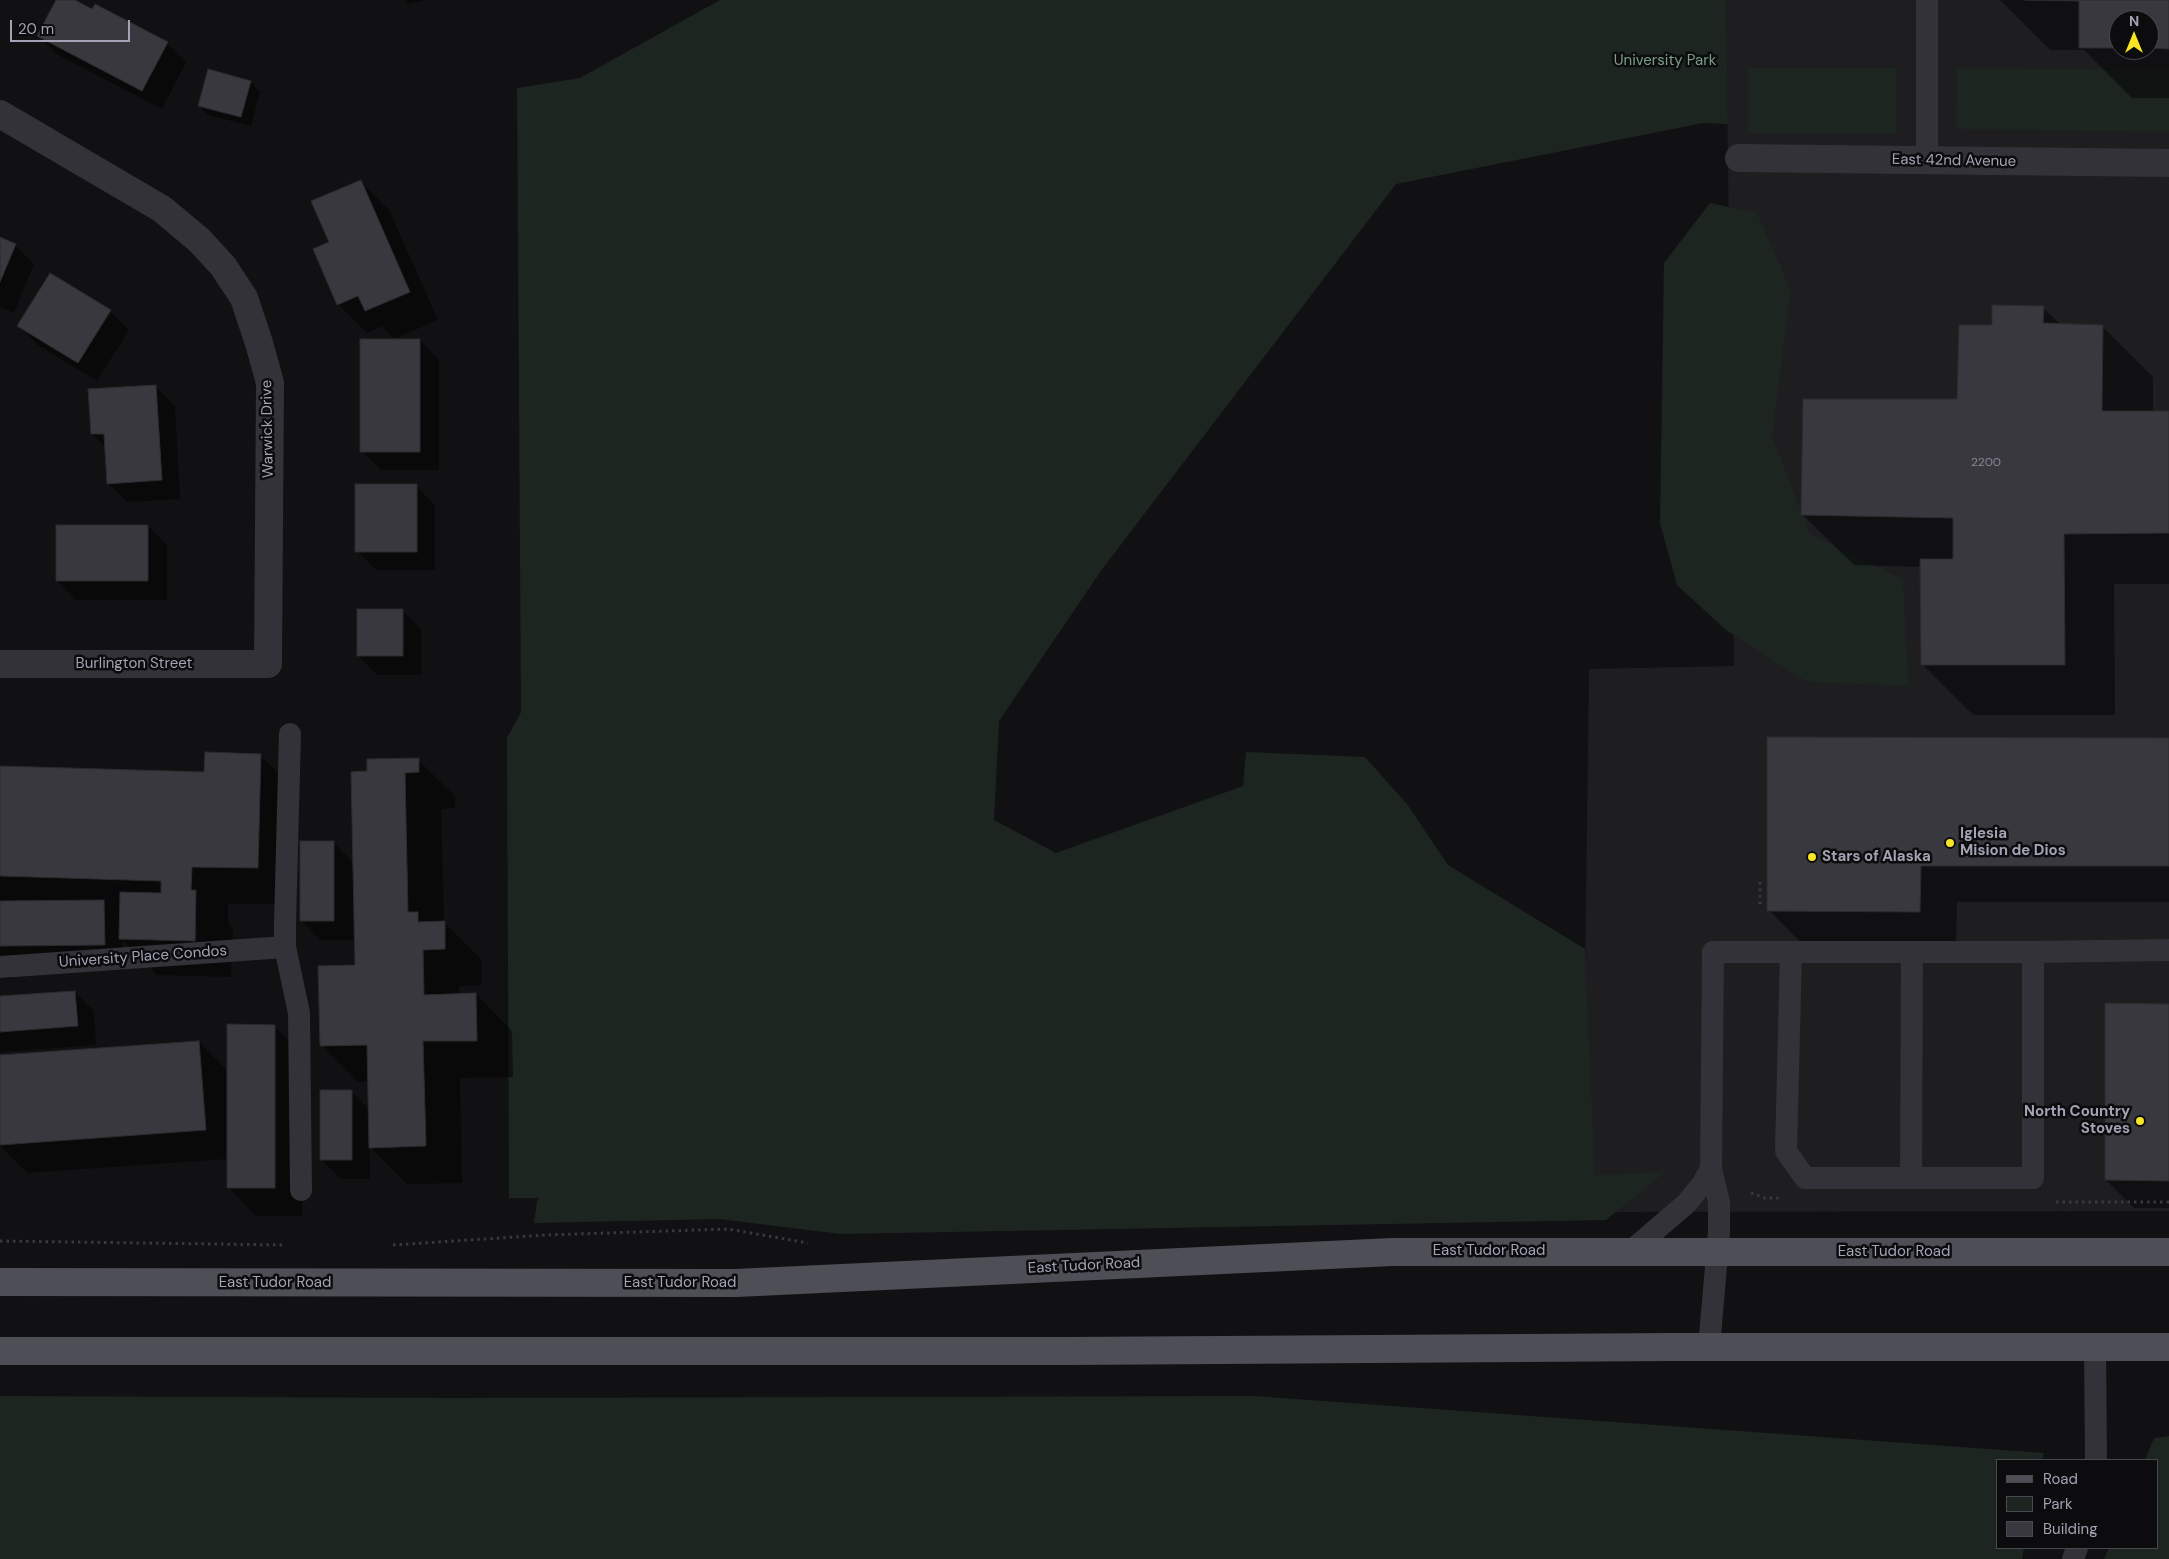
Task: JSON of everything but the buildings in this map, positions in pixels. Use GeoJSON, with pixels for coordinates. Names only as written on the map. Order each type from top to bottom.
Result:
{"type":"FeatureCollection","features":[{"type":"Feature","properties":{"kind":"main road","name":"East Tudor Road"},"geometry":{"type":"LineString","coordinates":[[0,1282],[744,1283],[1326,1254],[1427,1251],[2169,1252]]}},
{"type":"Feature","properties":{"kind":"main road"},"geometry":{"type":"LineString","coordinates":[[0,1351],[1039,1351],[1708,1347],[2169,1347]]}},
{"type":"Feature","properties":{"kind":"street","name":"Warwick Drive"},"geometry":{"type":"LineString","coordinates":[[0,114],[162,209],[199,240],[223,266],[244,298],[270,383],[268,664]]}},
{"type":"Feature","properties":{"kind":"street","name":"East 42nd Avenue"},"geometry":{"type":"LineString","coordinates":[[1739,158],[2169,163]]}},
{"type":"Feature","properties":{"kind":"street","name":"Burlington Street"},"geometry":{"type":"LineString","coordinates":[[0,664],[268,664]]}},
{"type":"Feature","properties":{"kind":"lane"},"geometry":{"type":"LineString","coordinates":[[1927,0],[1927,161]]}},
{"type":"Feature","properties":{"kind":"lane"},"geometry":{"type":"LineString","coordinates":[[290,734],[285,880],[285,947],[299,1013],[301,1190]]}},
{"type":"Feature","properties":{"kind":"lane","name":"University Place Condos"},"geometry":{"type":"LineString","coordinates":[[0,966],[285,947]]}},
{"type":"Feature","properties":{"kind":"lane"},"geometry":{"type":"LineString","coordinates":[[1708,1347],[1718,1252],[1718,1202],[1711,1169],[1713,952],[2169,950]]}},
{"type":"Feature","properties":{"kind":"lane"},"geometry":{"type":"LineString","coordinates":[[1791,952],[1786,1151],[1805,1178],[2033,1178],[2033,952]]}},
{"type":"Feature","properties":{"kind":"lane"},"geometry":{"type":"LineString","coordinates":[[1911,1178],[1912,952]]}},
{"type":"Feature","properties":{"kind":"lane"},"geometry":{"type":"LineString","coordinates":[[1631,1251],[1687,1203],[1703,1183],[1711,1169]]}},
{"type":"Feature","properties":{"kind":"lane"},"geometry":{"type":"LineString","coordinates":[[2095,1347],[2096,1459]]}},
{"type":"Feature","properties":{"kind":"path"},"geometry":{"type":"LineString","coordinates":[[1760,882],[1760,906]]}},
{"type":"Feature","properties":{"kind":"path"},"geometry":{"type":"LineString","coordinates":[[392,1245],[546,1235],[728,1228],[814,1244]]}},
{"type":"Feature","properties":{"kind":"path"},"geometry":{"type":"LineString","coordinates":[[0,1241],[285,1245]]}},
{"type":"Feature","properties":{"kind":"shaded area"},"geometry":{"type":"Polygon","coordinates":[[[1726,0],[2169,0],[2169,1211],[1582,1212],[1589,669],[1734,666],[1726,0]]]}},
{"type":"Feature","properties":{"kind":"green space","name":"University Park"},"geometry":{"type":"Polygon","coordinates":[[[720,0],[1726,0],[1728,124],[1703,123],[1396,184],[1103,568],[999,721],[994,820],[1056,853],[1243,786],[1246,752],[1365,757],[1407,804],[1448,865],[1585,949],[1595,1175],[1665,1172],[1606,1220],[841,1234],[719,1219],[534,1223],[537,1201],[540,1198],[509,1198],[507,738],[521,712],[517,88],[580,78],[720,0]]]}},
{"type":"Feature","properties":{"kind":"green space"},"geometry":{"type":"Polygon","coordinates":[[[1748,68],[1896,68],[1896,133],[1748,133],[1748,68]]]}},
{"type":"Feature","properties":{"kind":"green space"},"geometry":{"type":"Polygon","coordinates":[[[1957,68],[2169,70],[2169,132],[1956,129],[1957,68]]]}},
{"type":"Feature","properties":{"kind":"green space"},"geometry":{"type":"Polygon","coordinates":[[[1710,203],[1757,213],[1791,290],[1772,436],[1810,534],[1903,579],[1909,686],[1807,682],[1726,630],[1677,585],[1660,523],[1664,263],[1710,203]]]}},
{"type":"Feature","properties":{"kind":"green space"},"geometry":{"type":"Polygon","coordinates":[[[0,1396],[452,1398],[1254,1396],[2044,1453],[2042,1459],[1996,1459],[1996,1549],[2024,1549],[2022,1559],[0,1559],[0,1396]]]}},
{"type":"Feature","properties":{"kind":"green space"},"geometry":{"type":"Polygon","coordinates":[[[2169,1436],[2169,1559],[2104,1559],[2109,1549],[2159,1549],[2159,1459],[2145,1459],[2154,1438],[2169,1436]]]}},
{"type":"Feature","properties":{"kind":"place","name":"Iglesia Mision de Dios"},"geometry":{"type":"Point","coordinates":[1950,843]}},
{"type":"Feature","properties":{"kind":"place","name":"Stars of Alaska"},"geometry":{"type":"Point","coordinates":[1812,857]}},
{"type":"Feature","properties":{"kind":"place","name":"North Country Stoves"},"geometry":{"type":"Point","coordinates":[2140,1121]}}]}
